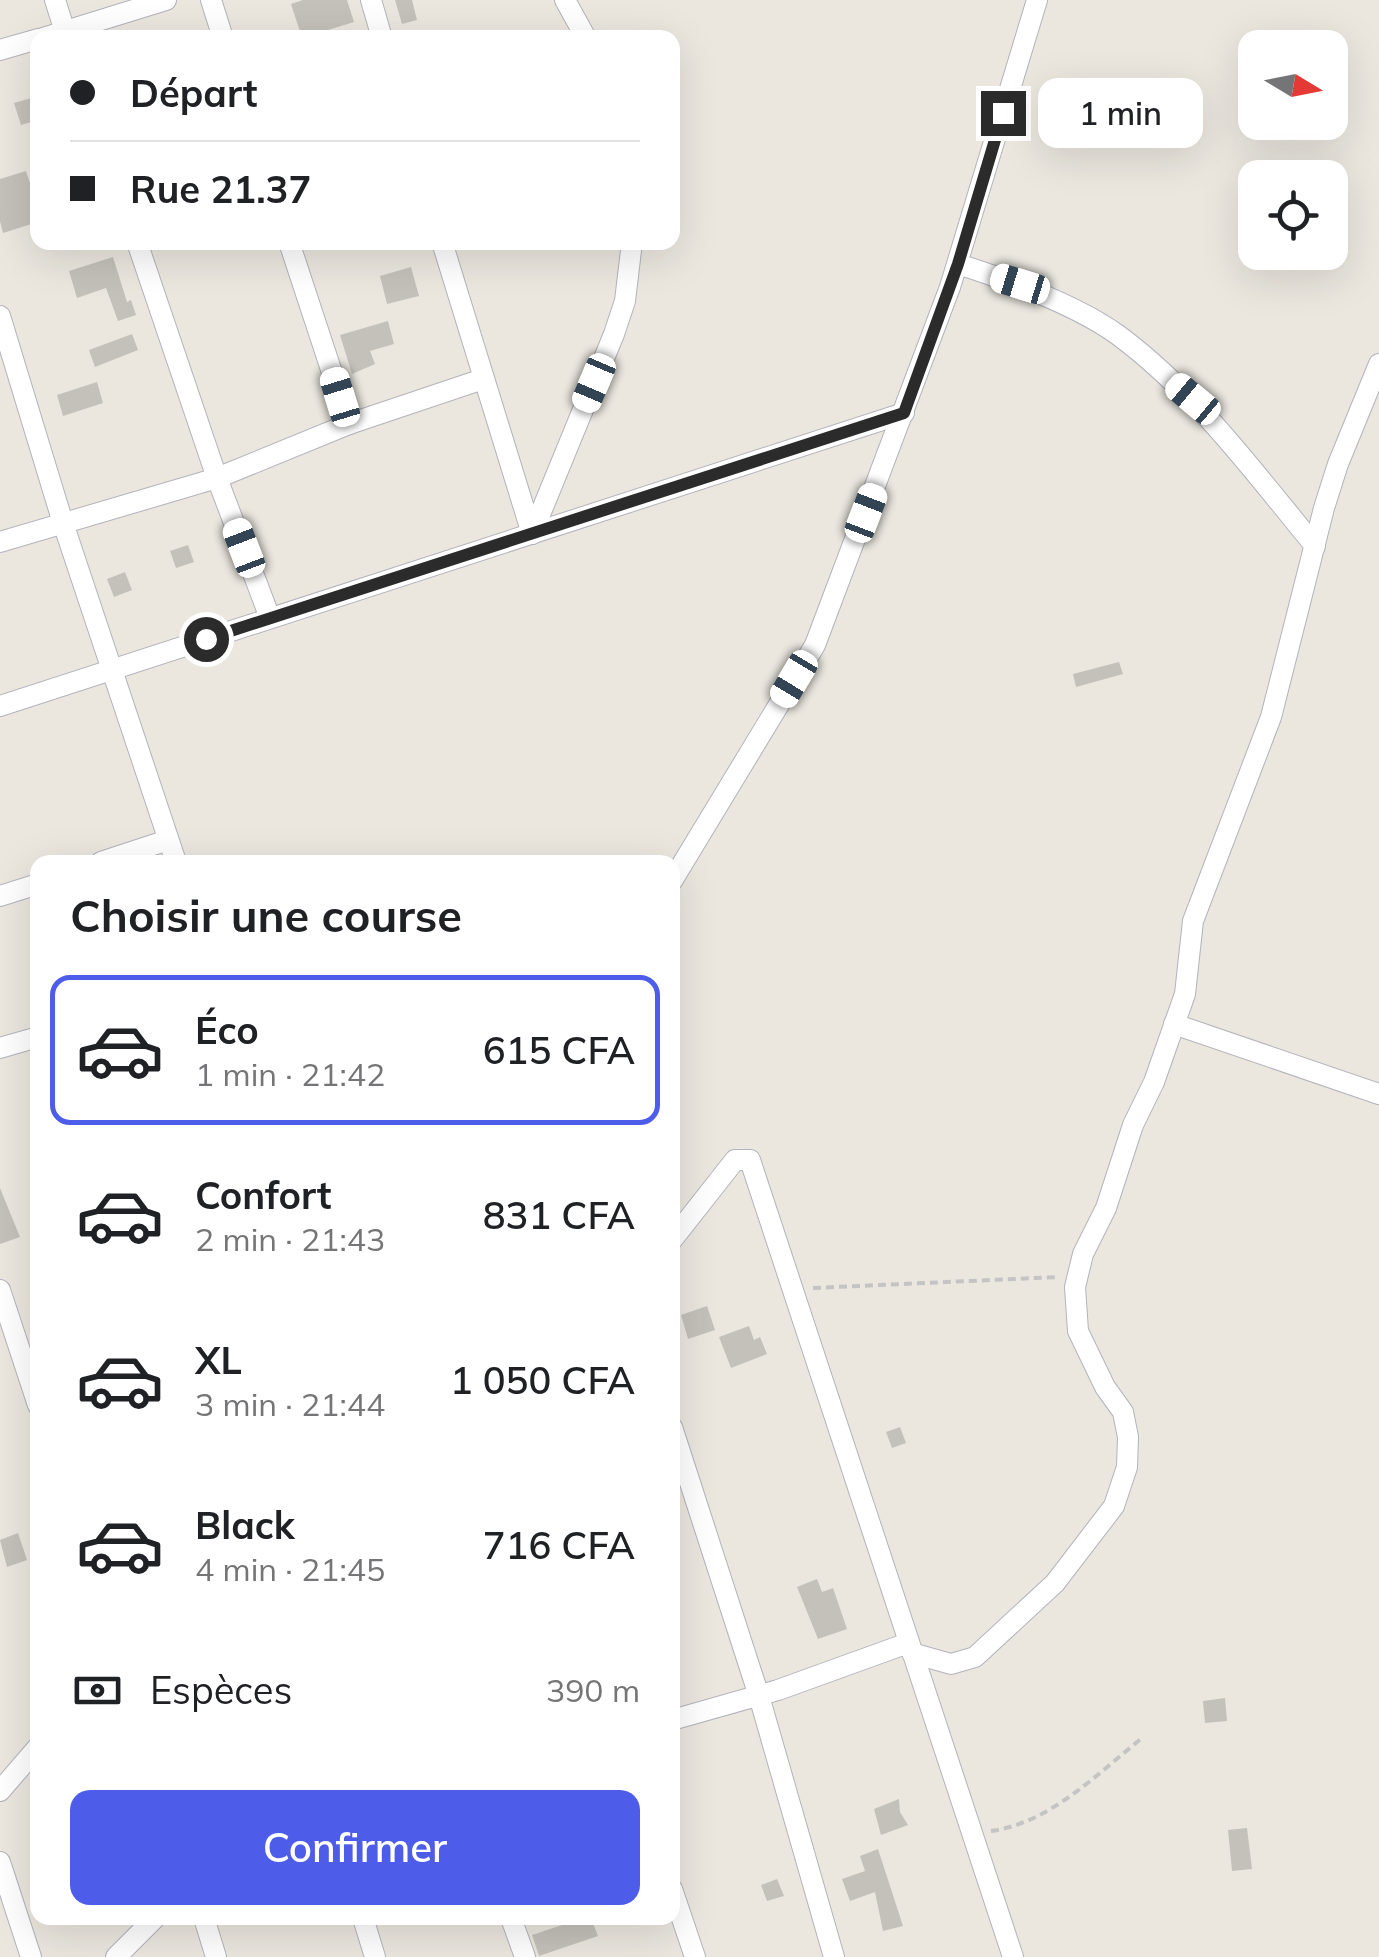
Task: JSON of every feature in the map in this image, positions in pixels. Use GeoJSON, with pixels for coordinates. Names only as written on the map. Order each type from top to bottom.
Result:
{"type":"FeatureCollection","features":[{"type":"Feature","properties":{"kind":"street"},"geometry":{"type":"LineString","coordinates":[[54,0],[65,30]]}},
{"type":"Feature","properties":{"kind":"street"},"geometry":{"type":"LineString","coordinates":[[78,30],[166,0]]}},
{"type":"Feature","properties":{"kind":"street"},"geometry":{"type":"LineString","coordinates":[[211,0],[220,30]]}},
{"type":"Feature","properties":{"kind":"street"},"geometry":{"type":"LineString","coordinates":[[371,0],[380,30]]}},
{"type":"Feature","properties":{"kind":"street"},"geometry":{"type":"LineString","coordinates":[[564,0],[581,30]]}},
{"type":"Feature","properties":{"kind":"street"},"geometry":{"type":"LineString","coordinates":[[680,869],[815,645],[958,264],[1037,0]]}},
{"type":"Feature","properties":{"kind":"street"},"geometry":{"type":"LineString","coordinates":[[0,50],[30,41]]}},
{"type":"Feature","properties":{"kind":"street"},"geometry":{"type":"LineString","coordinates":[[140,250],[217,478],[270,618]]}},
{"type":"Feature","properties":{"kind":"street"},"geometry":{"type":"LineString","coordinates":[[292,250],[348,424]]}},
{"type":"Feature","properties":{"kind":"street"},"geometry":{"type":"LineString","coordinates":[[444,250],[532,534]]}},
{"type":"Feature","properties":{"kind":"street"},"geometry":{"type":"LineString","coordinates":[[532,534],[614,334],[625,301],[631,250]]}},
{"type":"Feature","properties":{"kind":"street"},"geometry":{"type":"LineString","coordinates":[[958,264],[1020,284],[1116,333],[1193,399],[1315,546]]}},
{"type":"Feature","properties":{"kind":"street"},"geometry":{"type":"LineString","coordinates":[[0,316],[63,523],[173,855]]}},
{"type":"Feature","properties":{"kind":"street"},"geometry":{"type":"LineString","coordinates":[[680,1718],[910,1648],[950,1664],[974,1658],[1054,1583],[1114,1506],[1127,1466],[1128,1437],[1123,1412],[1105,1387],[1078,1331],[1075,1287],[1083,1254],[1106,1208],[1133,1125],[1185,994],[1193,921],[1271,717],[1338,464],[1379,364]]}},
{"type":"Feature","properties":{"kind":"street"},"geometry":{"type":"LineString","coordinates":[[0,542],[217,478],[348,424],[483,379]]}},
{"type":"Feature","properties":{"kind":"street"},"geometry":{"type":"LineString","coordinates":[[0,706],[904,413]]}},
{"type":"Feature","properties":{"kind":"street"},"geometry":{"type":"LineString","coordinates":[[122,855],[168,840]]}},
{"type":"Feature","properties":{"kind":"street"},"geometry":{"type":"LineString","coordinates":[[0,896],[30,891]]}},
{"type":"Feature","properties":{"kind":"street"},"geometry":{"type":"LineString","coordinates":[[1174,1024],[1379,1094]]}},
{"type":"Feature","properties":{"kind":"street"},"geometry":{"type":"LineString","coordinates":[[0,1048],[30,1039]]}},
{"type":"Feature","properties":{"kind":"street"},"geometry":{"type":"LineString","coordinates":[[680,1230],[735,1160],[750,1160],[1013,1957]]}},
{"type":"Feature","properties":{"kind":"street"},"geometry":{"type":"LineString","coordinates":[[0,1290],[30,1382]]}},
{"type":"Feature","properties":{"kind":"street"},"geometry":{"type":"LineString","coordinates":[[680,1451],[758,1696],[834,1957]]}},
{"type":"Feature","properties":{"kind":"street"},"geometry":{"type":"LineString","coordinates":[[0,1791],[30,1756]]}},
{"type":"Feature","properties":{"kind":"street"},"geometry":{"type":"LineString","coordinates":[[0,1862],[31,1957]]}},
{"type":"Feature","properties":{"kind":"street"},"geometry":{"type":"LineString","coordinates":[[680,1912],[695,1957]]}},
{"type":"Feature","properties":{"kind":"street"},"geometry":{"type":"LineString","coordinates":[[116,1957],[148,1925]]}},
{"type":"Feature","properties":{"kind":"street"},"geometry":{"type":"LineString","coordinates":[[206,1925],[216,1957]]}},
{"type":"Feature","properties":{"kind":"street"},"geometry":{"type":"LineString","coordinates":[[365,1925],[375,1957]]}},
{"type":"Feature","properties":{"kind":"street"},"geometry":{"type":"LineString","coordinates":[[514,1925],[526,1957]]}},
{"type":"Feature","properties":{"kind":"path"},"geometry":{"type":"LineString","coordinates":[[790,1289],[1078,1276]]}},
{"type":"Feature","properties":{"kind":"path"},"geometry":{"type":"LineString","coordinates":[[973,1827],[984,1832],[1016,1828],[1040,1816],[1142,1738]]}},
{"type":"Feature","properties":{"kind":"building"},"geometry":{"type":"Polygon","coordinates":[[[303,0],[347,0],[354,22],[328,30],[299,30],[291,4],[303,0]]]}},
{"type":"Feature","properties":{"kind":"building"},"geometry":{"type":"Polygon","coordinates":[[[395,0],[412,0],[417,20],[402,24],[395,0]]]}},
{"type":"Feature","properties":{"kind":"building"},"geometry":{"type":"Polygon","coordinates":[[[30,98],[30,122],[21,125],[14,103],[30,98]]]}},
{"type":"Feature","properties":{"kind":"building"},"geometry":{"type":"Polygon","coordinates":[[[26,171],[30,183],[30,225],[3,233],[0,179],[26,171]]]}},
{"type":"Feature","properties":{"kind":"building"},"geometry":{"type":"Polygon","coordinates":[[[113,257],[127,302],[131,300],[136,315],[118,321],[106,288],[77,298],[69,271],[113,257]]]}},
{"type":"Feature","properties":{"kind":"building"},"geometry":{"type":"Polygon","coordinates":[[[411,267],[419,296],[387,304],[380,276],[411,267]]]}},
{"type":"Feature","properties":{"kind":"building"},"geometry":{"type":"Polygon","coordinates":[[[388,321],[394,344],[370,351],[375,364],[352,374],[340,335],[388,321]]]}},
{"type":"Feature","properties":{"kind":"building"},"geometry":{"type":"Polygon","coordinates":[[[132,334],[138,350],[95,367],[89,350],[132,334]]]}},
{"type":"Feature","properties":{"kind":"building"},"geometry":{"type":"Polygon","coordinates":[[[97,382],[103,403],[63,416],[57,395],[97,382]]]}},
{"type":"Feature","properties":{"kind":"building"},"geometry":{"type":"Polygon","coordinates":[[[188,545],[194,562],[176,568],[170,551],[188,545]]]}},
{"type":"Feature","properties":{"kind":"building"},"geometry":{"type":"Polygon","coordinates":[[[125,572],[132,590],[114,597],[107,579],[125,572]]]}},
{"type":"Feature","properties":{"kind":"building"},"geometry":{"type":"Polygon","coordinates":[[[1119,662],[1123,674],[1076,687],[1073,674],[1119,662]]]}},
{"type":"Feature","properties":{"kind":"building"},"geometry":{"type":"Polygon","coordinates":[[[0,1188],[20,1237],[0,1244],[0,1188]]]}},
{"type":"Feature","properties":{"kind":"building"},"geometry":{"type":"Polygon","coordinates":[[[707,1306],[715,1330],[688,1339],[681,1315],[707,1306]]]}},
{"type":"Feature","properties":{"kind":"building"},"geometry":{"type":"Polygon","coordinates":[[[749,1326],[754,1340],[760,1337],[767,1354],[731,1368],[719,1337],[749,1326]]]}},
{"type":"Feature","properties":{"kind":"building"},"geometry":{"type":"Polygon","coordinates":[[[900,1427],[906,1443],[892,1448],[886,1432],[900,1427]]]}},
{"type":"Feature","properties":{"kind":"building"},"geometry":{"type":"Polygon","coordinates":[[[18,1533],[27,1560],[7,1567],[0,1540],[18,1533]]]}},
{"type":"Feature","properties":{"kind":"building"},"geometry":{"type":"Polygon","coordinates":[[[817,1579],[822,1592],[833,1588],[847,1629],[818,1639],[797,1587],[817,1579]]]}},
{"type":"Feature","properties":{"kind":"building"},"geometry":{"type":"Polygon","coordinates":[[[1225,1698],[1227,1721],[1205,1723],[1203,1701],[1225,1698]]]}},
{"type":"Feature","properties":{"kind":"building"},"geometry":{"type":"Polygon","coordinates":[[[899,1799],[900,1812],[908,1825],[881,1835],[874,1809],[899,1799]]]}},
{"type":"Feature","properties":{"kind":"building"},"geometry":{"type":"Polygon","coordinates":[[[1247,1828],[1252,1869],[1232,1871],[1228,1830],[1247,1828]]]}},
{"type":"Feature","properties":{"kind":"building"},"geometry":{"type":"Polygon","coordinates":[[[878,1849],[903,1926],[883,1931],[875,1892],[850,1901],[842,1879],[865,1871],[860,1856],[878,1849]]]}},
{"type":"Feature","properties":{"kind":"building"},"geometry":{"type":"Polygon","coordinates":[[[777,1879],[784,1896],[767,1901],[761,1885],[777,1879]]]}},
{"type":"Feature","properties":{"kind":"building"},"geometry":{"type":"Polygon","coordinates":[[[562,1925],[594,1925],[598,1936],[539,1956],[532,1935],[562,1925]]]}},
{"type":"Feature","properties":{"kind":"route"},"geometry":{"type":"LineString","coordinates":[[206,639],[904,413],[958,264],[1003,113]]}}]}
